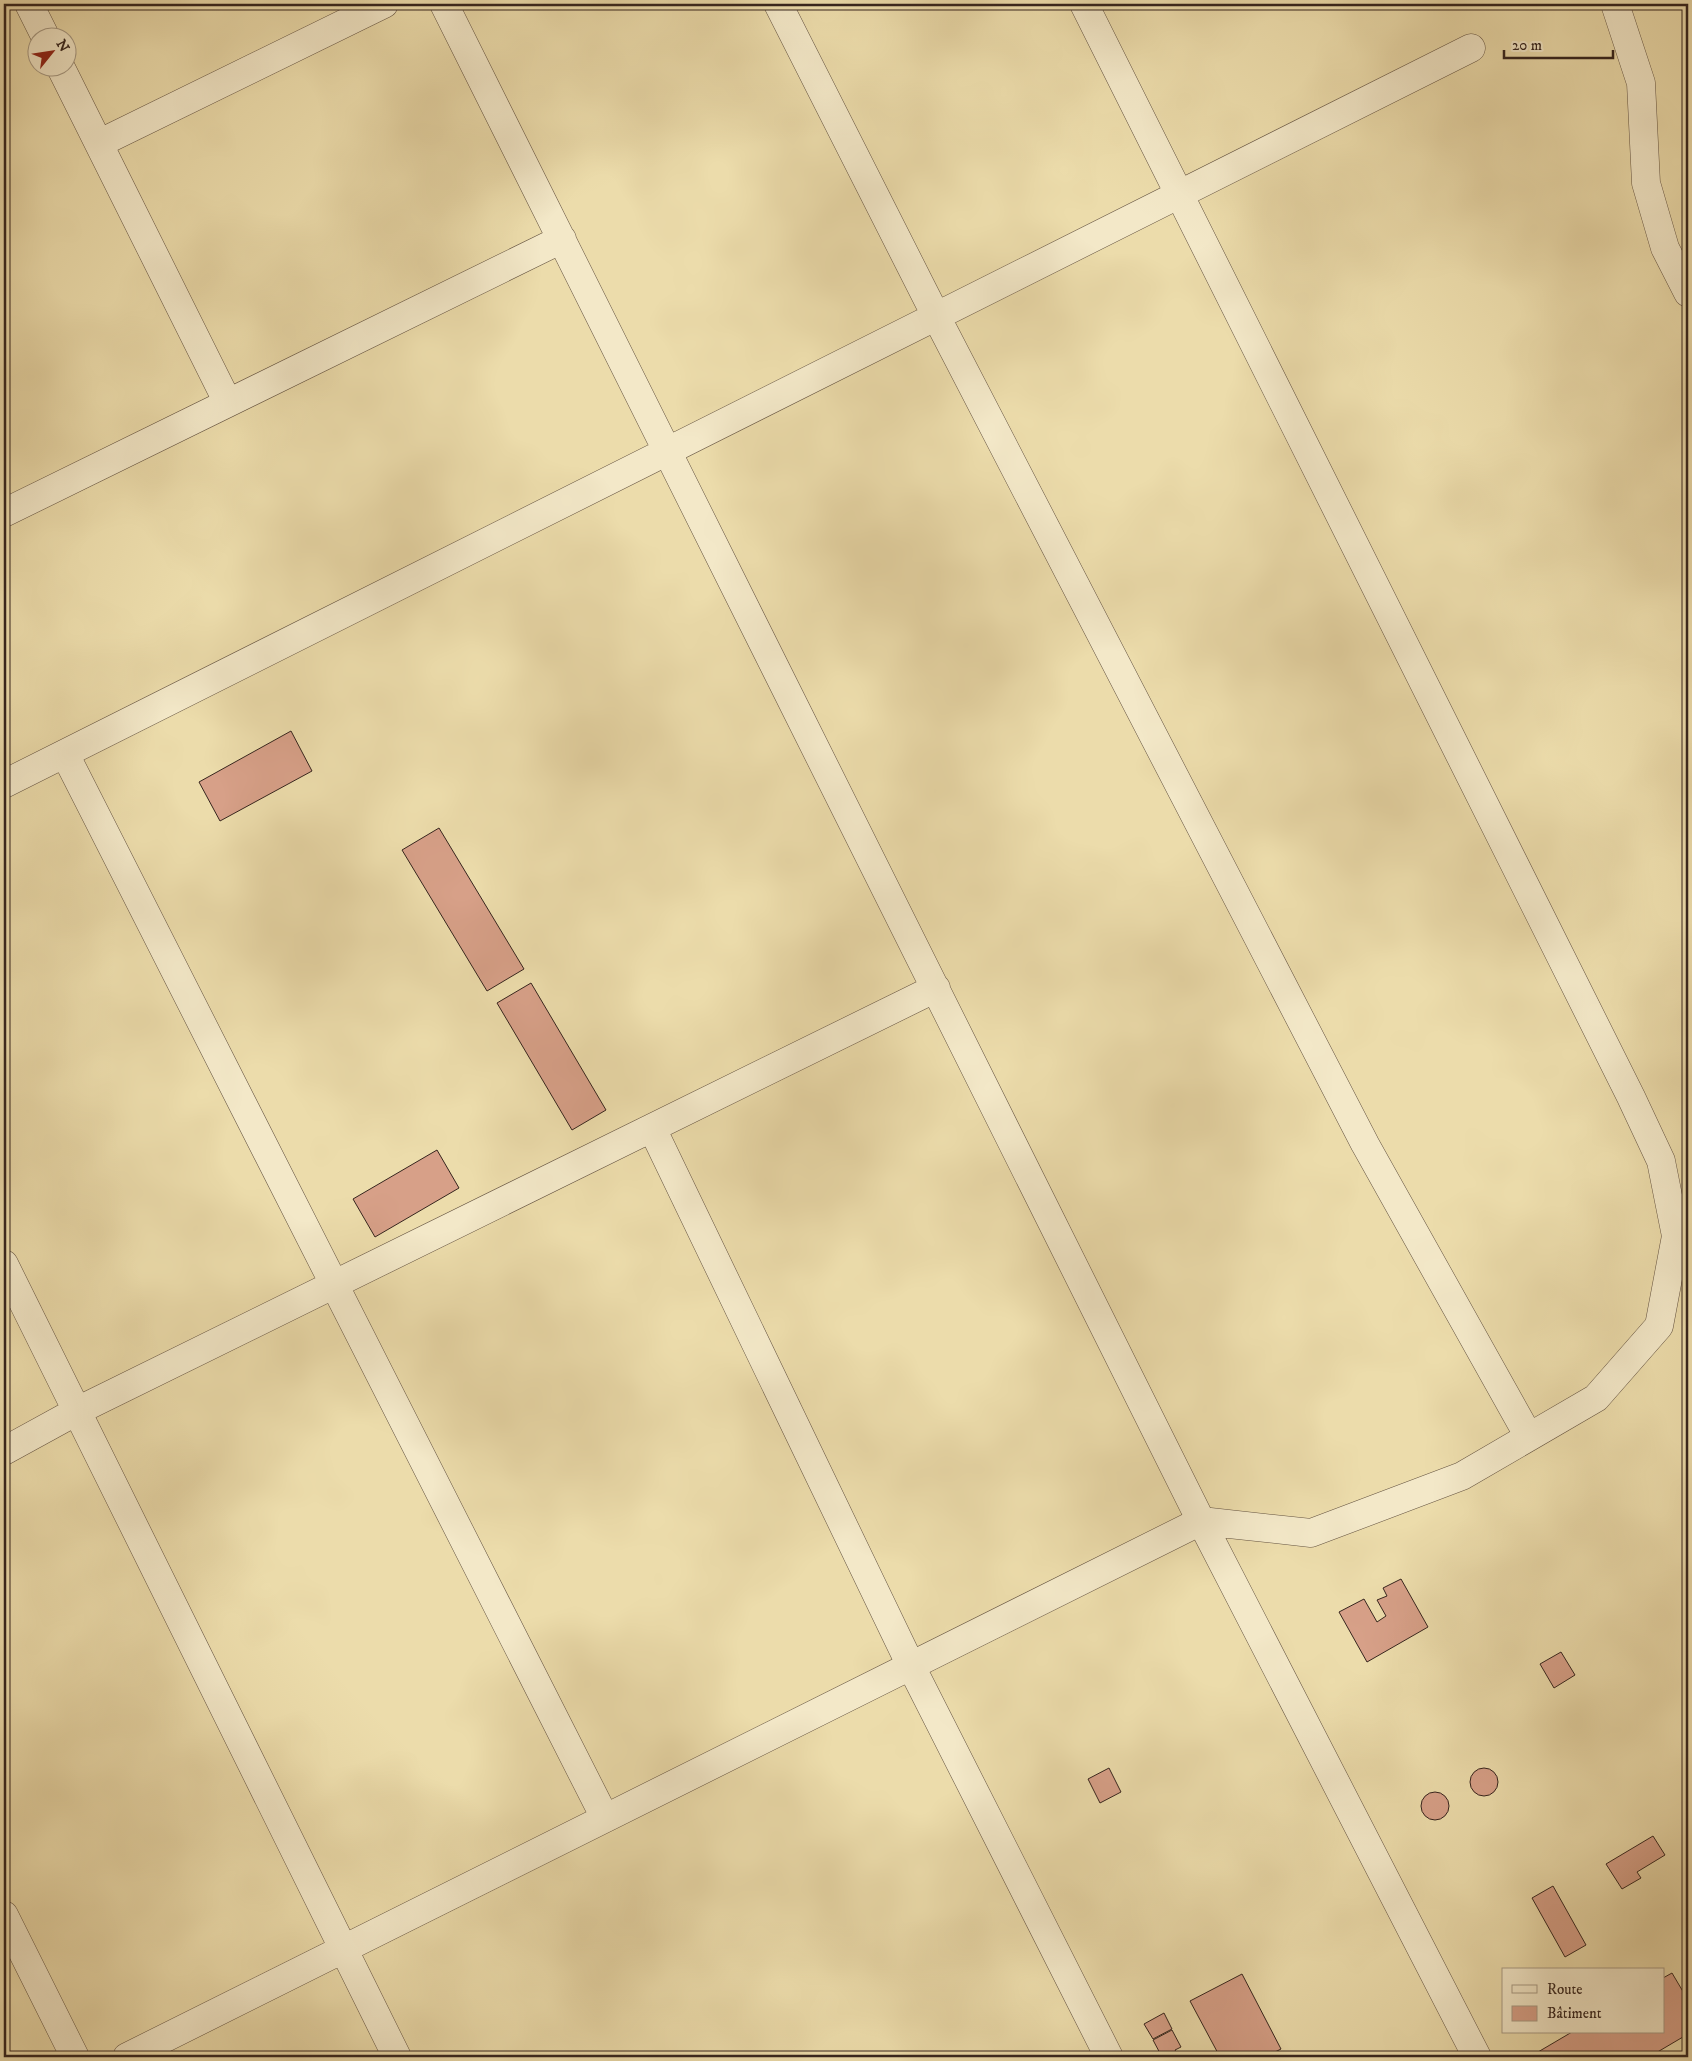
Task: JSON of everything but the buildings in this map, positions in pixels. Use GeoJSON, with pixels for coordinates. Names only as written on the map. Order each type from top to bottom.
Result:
{"type":"FeatureCollection","features":[{"type":"Feature","properties":{"kind":"street"},"geometry":{"type":"LineString","coordinates":[[29,4],[41,28]]}},
{"type":"Feature","properties":{"kind":"street"},"geometry":{"type":"LineString","coordinates":[[100,143],[384,4]]}},
{"type":"Feature","properties":{"kind":"street"},"geometry":{"type":"LineString","coordinates":[[444,4],[1201,1521],[1477,2057]]}},
{"type":"Feature","properties":{"kind":"street"},"geometry":{"type":"LineString","coordinates":[[778,4],[936,316],[1365,1144],[1529,1437]]}},
{"type":"Feature","properties":{"kind":"street"},"geometry":{"type":"LineString","coordinates":[[126,2057],[1201,1521],[1311,1533],[1462,1476],[1596,1398],[1659,1326],[1676,1236],[1661,1161],[1631,1097],[1084,4]]}},
{"type":"Feature","properties":{"kind":"street"},"geometry":{"type":"LineString","coordinates":[[1615,4],[1641,83],[1646,183],[1665,248],[1688,293]]}},
{"type":"Feature","properties":{"kind":"street"},"geometry":{"type":"LineString","coordinates":[[4,784],[1471,48]]}},
{"type":"Feature","properties":{"kind":"street"},"geometry":{"type":"LineString","coordinates":[[66,78],[228,403]]}},
{"type":"Feature","properties":{"kind":"street"},"geometry":{"type":"LineString","coordinates":[[4,513],[562,239]]}},
{"type":"Feature","properties":{"kind":"street"},"geometry":{"type":"LineString","coordinates":[[65,754],[605,1818]]}},
{"type":"Feature","properties":{"kind":"street"},"geometry":{"type":"LineString","coordinates":[[4,1451],[77,1411],[936,988]]}},
{"type":"Feature","properties":{"kind":"street"},"geometry":{"type":"LineString","coordinates":[[652,1128],[911,1666],[1109,2057]]}},
{"type":"Feature","properties":{"kind":"street"},"geometry":{"type":"LineString","coordinates":[[4,1264],[397,2057]]}},
{"type":"Feature","properties":{"kind":"street"},"geometry":{"type":"LineString","coordinates":[[4,1915],[75,2057]]}}]}
